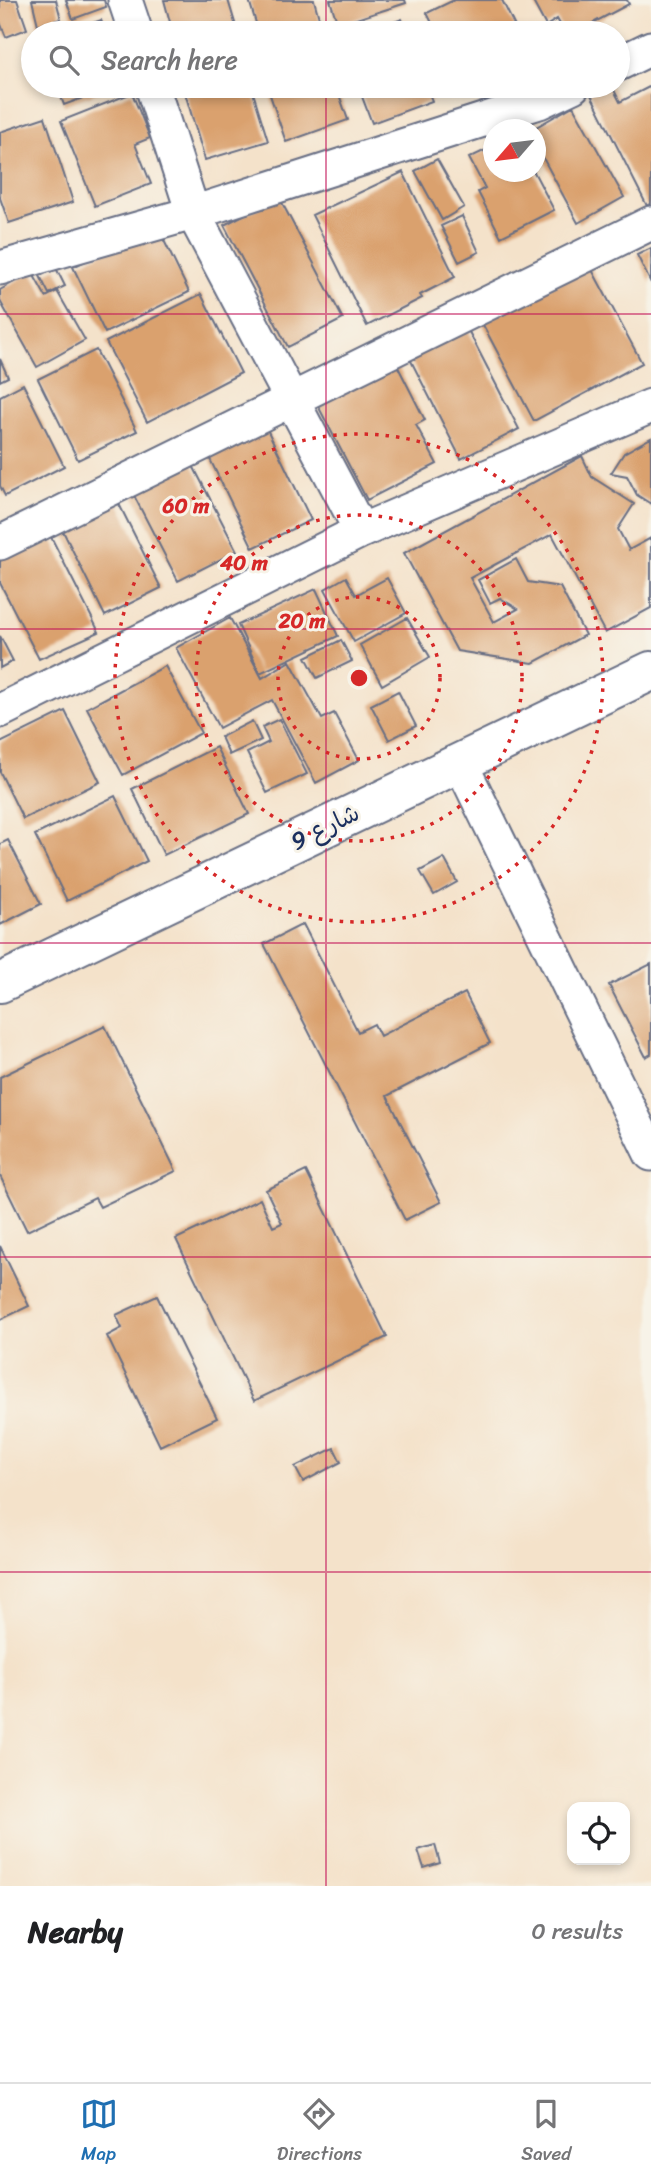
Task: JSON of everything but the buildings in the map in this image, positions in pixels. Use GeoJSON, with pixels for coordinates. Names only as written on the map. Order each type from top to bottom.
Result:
{"type":"FeatureCollection","features":[{"type":"Feature","properties":{"kind":"street"},"geometry":{"type":"LineString","coordinates":[[125,0],[132,21]]}},
{"type":"Feature","properties":{"kind":"street"},"geometry":{"type":"LineString","coordinates":[[630,58],[651,48]]}},
{"type":"Feature","properties":{"kind":"street"},"geometry":{"type":"LineString","coordinates":[[156,98],[193,213],[361,531]]}},
{"type":"Feature","properties":{"kind":"street"},"geometry":{"type":"LineString","coordinates":[[0,268],[193,213],[548,98]]}},
{"type":"Feature","properties":{"kind":"street"},"geometry":{"type":"LineString","coordinates":[[0,543],[651,223]]}},
{"type":"Feature","properties":{"kind":"street"},"geometry":{"type":"LineString","coordinates":[[0,711],[361,531],[651,406]]}},
{"type":"Feature","properties":{"kind":"street","name":"شارع 9"},"geometry":{"type":"LineString","coordinates":[[0,983],[651,671]]}},
{"type":"Feature","properties":{"kind":"street"},"geometry":{"type":"LineString","coordinates":[[460,762],[651,1153]]}}]}
